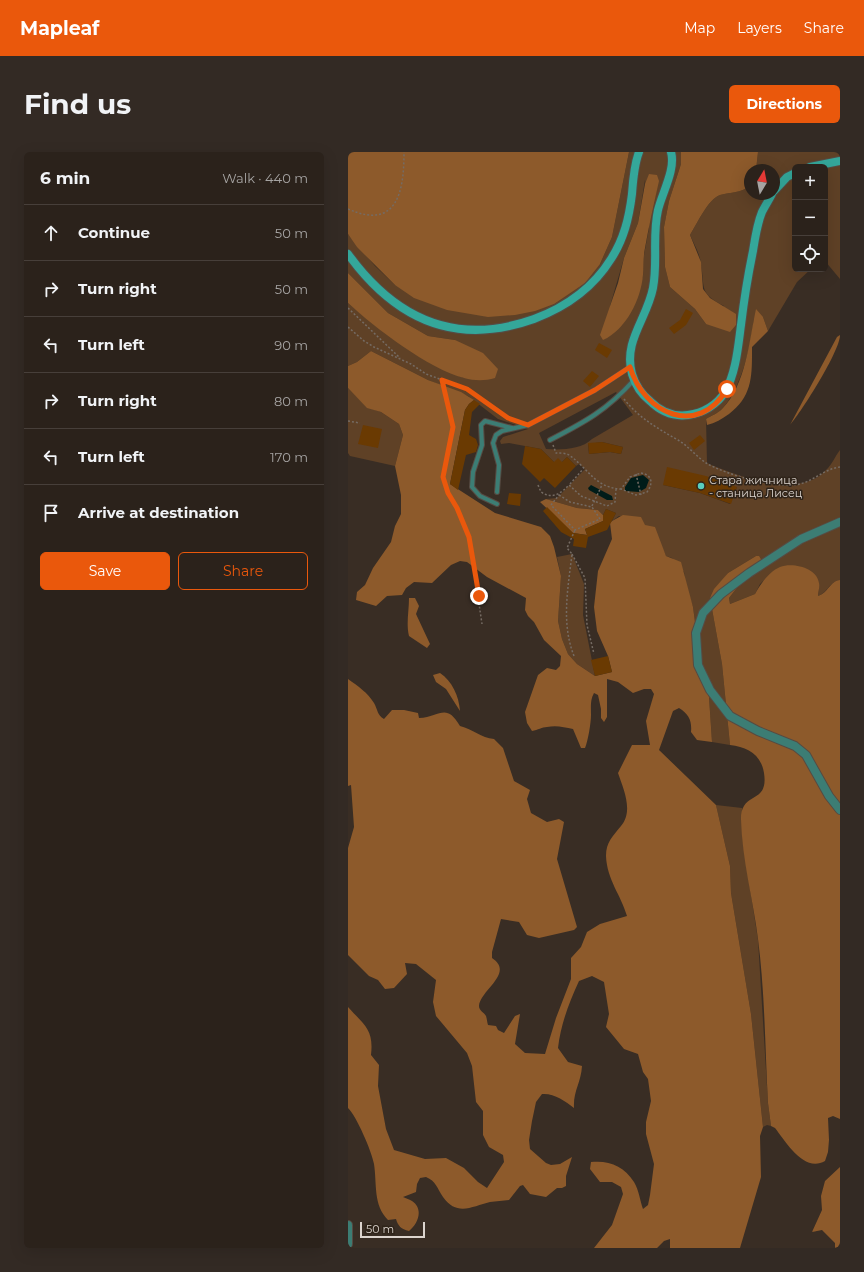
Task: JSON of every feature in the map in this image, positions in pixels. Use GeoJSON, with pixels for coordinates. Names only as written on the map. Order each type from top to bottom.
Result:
{"type":"FeatureCollection","features":[{"type":"Feature","properties":{"kind":"main road"},"geometry":{"type":"LineString","coordinates":[[348,254],[365,275],[383,293],[407,311],[429,321],[450,328],[467,331],[503,328],[526,321],[553,311],[576,297],[595,281],[603,271],[625,232],[639,152]]}},
{"type":"Feature","properties":{"kind":"main road"},"geometry":{"type":"LineString","coordinates":[[671,152],[671,169],[662,196],[656,223],[653,288],[648,305],[632,340],[629,354],[630,367],[639,390],[652,404],[664,412],[675,415],[688,415],[702,411],[716,403],[722,397],[731,379],[738,349],[748,278],[762,213],[769,200]]}},
{"type":"Feature","properties":{"kind":"main road"},"geometry":{"type":"LineString","coordinates":[[825,164],[840,161]]}},
{"type":"Feature","properties":{"kind":"main road"},"geometry":{"type":"LineString","coordinates":[[780,185],[787,177],[792,174]]}},
{"type":"Feature","properties":{"kind":"street"},"geometry":{"type":"LineString","coordinates":[[840,522],[801,539],[749,573],[721,594],[703,613],[696,633],[698,665],[710,690],[730,716],[758,731],[795,746],[806,755],[829,796],[840,810]]}},
{"type":"Feature","properties":{"kind":"street"},"geometry":{"type":"LineString","coordinates":[[348,1225],[348,1244]]}},
{"type":"Feature","properties":{"kind":"lane"},"geometry":{"type":"LineString","coordinates":[[497,492],[499,465],[494,441],[499,433],[528,425],[595,390],[630,367]]}},
{"type":"Feature","properties":{"kind":"lane"},"geometry":{"type":"LineString","coordinates":[[550,440],[587,421],[621,394],[634,380]]}},
{"type":"Feature","properties":{"kind":"lane"},"geometry":{"type":"LineString","coordinates":[[497,504],[480,496],[472,487],[473,472],[482,444],[481,425],[485,421],[514,429]]}},
{"type":"Feature","properties":{"kind":"path"},"geometry":{"type":"LineString","coordinates":[[348,209],[366,216],[376,216],[390,208],[398,199],[402,187],[404,152]]}},
{"type":"Feature","properties":{"kind":"path"},"geometry":{"type":"LineString","coordinates":[[348,308],[400,359]]}},
{"type":"Feature","properties":{"kind":"path"},"geometry":{"type":"LineString","coordinates":[[348,327],[364,341],[426,374],[467,389],[508,418],[528,425]]}},
{"type":"Feature","properties":{"kind":"path"},"geometry":{"type":"LineString","coordinates":[[442,380],[453,427],[443,477],[448,493],[457,508],[469,537],[482,624]]}},
{"type":"Feature","properties":{"kind":"path"},"geometry":{"type":"LineString","coordinates":[[621,394],[639,415],[679,440],[707,463],[738,475],[758,480],[796,485],[816,478],[826,470],[840,467]]}},
{"type":"Feature","properties":{"kind":"path"},"geometry":{"type":"LineString","coordinates":[[348,421],[360,424]]}},
{"type":"Feature","properties":{"kind":"path"},"geometry":{"type":"LineString","coordinates":[[550,440],[556,453],[568,454],[583,469],[602,484],[630,494],[641,495],[648,491],[651,479],[646,474],[636,474],[625,482],[621,490]]}},
{"type":"Feature","properties":{"kind":"path"},"geometry":{"type":"LineString","coordinates":[[575,530],[551,505],[559,494],[583,469]]}},
{"type":"Feature","properties":{"kind":"path"},"geometry":{"type":"LineString","coordinates":[[636,474],[641,495]]}},
{"type":"Feature","properties":{"kind":"path"},"geometry":{"type":"LineString","coordinates":[[592,507],[602,484]]}},
{"type":"Feature","properties":{"kind":"path"},"geometry":{"type":"LineString","coordinates":[[538,485],[544,494],[551,496],[559,494]]}},
{"type":"Feature","properties":{"kind":"path"},"geometry":{"type":"LineString","coordinates":[[569,485],[581,496],[587,497],[594,502],[604,505],[613,505],[616,499],[616,489]]}},
{"type":"Feature","properties":{"kind":"path"},"geometry":{"type":"LineString","coordinates":[[559,494],[570,502],[592,507],[600,519],[575,530],[567,548],[572,554],[585,578],[587,625],[594,654]]}},
{"type":"Feature","properties":{"kind":"path"},"geometry":{"type":"LineString","coordinates":[[572,554],[566,601],[569,644],[574,656]]}},
{"type":"Feature","properties":{"kind":"shaded area"},"geometry":{"type":"Polygon","coordinates":[[[348,152],[629,152],[612,237],[600,264],[585,283],[554,304],[535,311],[515,315],[488,317],[447,310],[414,298],[395,285],[357,247],[348,234],[348,152]]]}},
{"type":"Feature","properties":{"kind":"shaded area"},"geometry":{"type":"Polygon","coordinates":[[[629,152],[681,152],[681,164],[669,201],[664,227],[665,267],[670,287],[695,309],[706,324],[724,306],[710,297],[705,290],[697,249],[690,235],[711,201],[720,195],[744,189],[744,200],[780,200],[780,164],[757,164],[758,152],[840,152],[840,279],[828,265],[828,164],[792,164],[792,272],[808,272],[797,282],[768,331],[763,317],[754,319],[748,354],[735,390],[722,409],[706,419],[707,463],[734,474],[768,483],[800,483],[814,479],[828,468],[840,450],[840,580],[834,582],[818,596],[819,583],[774,571],[760,584],[755,594],[730,604],[729,598],[743,580],[756,556],[728,573],[710,598],[722,664],[730,745],[712,742],[709,697],[700,659],[693,607],[686,586],[684,572],[672,558],[666,556],[653,533],[643,525],[619,516],[612,521],[616,513],[606,509],[603,515],[598,510],[577,508],[546,499],[557,498],[585,469],[579,464],[576,466],[567,457],[562,462],[554,462],[541,449],[509,443],[501,444],[500,441],[503,437],[528,429],[498,419],[468,396],[428,380],[371,351],[357,362],[348,366],[348,303],[375,325],[418,355],[464,378],[455,340],[428,336],[388,313],[348,273],[348,234],[375,266],[395,285],[600,264],[612,237],[629,152]],[[645,180],[638,223],[624,258],[610,306],[622,325],[638,295],[643,275],[644,255],[649,228],[645,180]],[[616,392],[539,433],[546,449],[570,448],[582,445],[633,415],[616,392]],[[602,442],[588,444],[589,454],[610,452],[621,454],[623,447],[602,442]],[[663,485],[700,493],[730,504],[737,487],[663,485]]]}},
{"type":"Feature","properties":{"kind":"shaded area"},"geometry":{"type":"Polygon","coordinates":[[[681,152],[758,152],[757,164],[744,164],[744,189],[720,195],[711,201],[690,235],[701,262],[703,289],[710,298],[736,314],[736,325],[730,332],[706,324],[695,309],[670,287],[665,267],[664,227],[669,201],[681,164],[681,152]]]}},
{"type":"Feature","properties":{"kind":"shaded area"},"geometry":{"type":"Polygon","coordinates":[[[649,174],[657,175],[659,181],[644,251],[642,284],[631,313],[619,329],[603,340],[600,335],[618,283],[624,258],[638,223],[645,184],[649,174]]]}},
{"type":"Feature","properties":{"kind":"shaded area"},"geometry":{"type":"Polygon","coordinates":[[[348,273],[388,313],[428,336],[455,340],[483,353],[498,369],[495,378],[476,380],[450,373],[419,357],[387,335],[348,303],[348,273]]]}},
{"type":"Feature","properties":{"kind":"shaded area"},"geometry":{"type":"Polygon","coordinates":[[[756,309],[763,317],[768,331],[752,347],[751,376],[747,392],[743,400],[729,414],[718,421],[707,425],[706,419],[722,409],[736,388],[745,362],[756,309]]]}},
{"type":"Feature","properties":{"kind":"shaded area"},"geometry":{"type":"Polygon","coordinates":[[[840,335],[834,354],[827,367],[811,395],[790,425],[837,337],[840,335]]]}},
{"type":"Feature","properties":{"kind":"shaded area"},"geometry":{"type":"Polygon","coordinates":[[[371,351],[428,380],[461,392],[474,400],[465,410],[450,484],[495,513],[541,527],[550,536],[561,576],[558,621],[562,639],[568,654],[577,664],[595,676],[612,672],[608,656],[597,631],[594,607],[598,571],[612,539],[610,523],[612,521],[623,515],[641,517],[645,525],[655,527],[666,556],[681,562],[693,607],[700,659],[709,697],[712,742],[697,740],[691,732],[689,718],[679,708],[673,711],[659,750],[716,805],[730,866],[731,893],[751,1014],[763,1127],[760,1136],[761,1177],[740,1248],[670,1248],[670,1239],[664,1241],[657,1248],[594,1248],[612,1225],[623,1194],[621,1187],[612,1182],[600,1182],[590,1169],[591,1162],[610,1163],[626,1172],[636,1185],[643,1209],[648,1205],[654,1164],[646,1134],[646,1122],[651,1101],[648,1079],[643,1072],[638,1054],[624,1049],[606,1027],[609,1014],[604,982],[592,976],[579,981],[566,1013],[558,1048],[568,1062],[582,1066],[574,1108],[555,1096],[542,1094],[536,1102],[529,1140],[530,1149],[546,1163],[551,1165],[560,1164],[572,1157],[566,1176],[566,1186],[557,1188],[546,1197],[530,1194],[523,1185],[520,1186],[509,1200],[460,1208],[454,1207],[448,1203],[432,1181],[426,1177],[420,1178],[417,1184],[416,1192],[403,1197],[416,1204],[419,1212],[417,1221],[409,1231],[400,1227],[396,1219],[388,1220],[380,1208],[376,1194],[373,1158],[359,1126],[348,1108],[348,1007],[367,1028],[371,1039],[371,1055],[379,1065],[378,1086],[386,1129],[394,1150],[425,1159],[446,1158],[464,1168],[478,1182],[487,1188],[504,1162],[503,1155],[489,1147],[483,1135],[483,1111],[476,1102],[472,1066],[467,1053],[436,1016],[433,1002],[436,980],[416,964],[405,963],[407,974],[394,988],[385,989],[378,980],[369,976],[348,955],[348,848],[354,827],[351,785],[348,786],[348,679],[369,696],[379,714],[384,719],[392,710],[404,710],[418,713],[419,718],[446,713],[451,714],[460,726],[485,737],[494,739],[503,748],[514,781],[530,790],[527,799],[531,813],[547,822],[559,819],[564,822],[557,859],[577,927],[574,930],[539,938],[527,935],[519,922],[501,919],[492,952],[492,958],[498,964],[500,970],[498,976],[481,1000],[479,1006],[486,1016],[488,1025],[496,1026],[498,1030],[504,1033],[515,1016],[520,1014],[515,1044],[525,1053],[545,1054],[556,1018],[571,979],[571,958],[581,947],[587,932],[600,924],[627,916],[609,873],[606,851],[610,840],[625,820],[627,814],[625,792],[618,773],[632,745],[650,745],[646,721],[654,694],[651,689],[644,689],[633,693],[618,682],[607,679],[607,717],[604,722],[601,718],[598,695],[594,693],[591,701],[587,741],[585,748],[581,748],[573,729],[554,726],[543,727],[532,731],[527,723],[525,712],[538,675],[547,668],[556,670],[560,666],[561,656],[544,640],[534,622],[528,616],[525,610],[526,598],[487,577],[467,562],[460,561],[451,565],[432,583],[414,582],[406,588],[402,595],[387,596],[376,606],[356,600],[357,592],[365,585],[373,568],[391,542],[395,526],[401,514],[401,495],[395,466],[403,435],[399,424],[381,412],[367,408],[348,388],[348,366],[357,362],[371,351]]]}},
{"type":"Feature","properties":{"kind":"shaded area"},"geometry":{"type":"Polygon","coordinates":[[[348,388],[367,407],[381,412],[399,424],[403,435],[395,466],[350,456],[348,453],[348,388]]]}},
{"type":"Feature","properties":{"kind":"shaded area"},"geometry":{"type":"Polygon","coordinates":[[[546,499],[577,508],[598,510],[603,515],[603,521],[585,529],[587,535],[573,533],[540,502],[546,499]]]}},
{"type":"Feature","properties":{"kind":"shaded area"},"geometry":{"type":"Polygon","coordinates":[[[572,554],[584,584],[583,615],[595,676],[577,664],[568,654],[562,639],[558,621],[561,576],[557,557],[572,554]]]}},
{"type":"Feature","properties":{"kind":"shaded area"},"geometry":{"type":"Polygon","coordinates":[[[756,556],[759,556],[762,561],[743,580],[729,598],[730,604],[755,594],[762,582],[780,567],[791,565],[798,566],[814,573],[819,583],[818,596],[834,582],[840,580],[840,1119],[833,1116],[828,1118],[828,1152],[825,1161],[817,1164],[803,1160],[790,1148],[775,1128],[771,1126],[768,1103],[760,959],[756,924],[743,849],[741,819],[742,810],[745,804],[763,790],[764,773],[760,761],[756,756],[747,750],[730,745],[722,664],[710,598],[714,589],[728,573],[756,556]]]}},
{"type":"Feature","properties":{"kind":"shaded area"},"geometry":{"type":"Polygon","coordinates":[[[409,598],[415,598],[419,606],[416,614],[430,644],[427,648],[409,636],[409,598]]]}},
{"type":"Feature","properties":{"kind":"shaded area"},"geometry":{"type":"Polygon","coordinates":[[[440,673],[448,680],[454,689],[460,711],[446,689],[436,682],[433,675],[440,673]]]}},
{"type":"Feature","properties":{"kind":"shaded area"},"geometry":{"type":"Polygon","coordinates":[[[716,805],[742,808],[743,843],[758,940],[768,1103],[771,1126],[767,1125],[763,1127],[751,1014],[731,893],[730,866],[716,805]]]}},
{"type":"Feature","properties":{"kind":"shaded area"},"geometry":{"type":"Polygon","coordinates":[[[840,1167],[840,1248],[835,1248],[835,1243],[822,1230],[812,1232],[822,1210],[821,1196],[825,1181],[840,1167]]]}},
{"type":"Feature","properties":{"kind":"water"},"geometry":{"type":"Polygon","coordinates":[[[643,475],[649,480],[646,488],[639,492],[625,491],[625,487],[631,478],[643,475]]]}},
{"type":"Feature","properties":{"kind":"water"},"geometry":{"type":"Polygon","coordinates":[[[591,485],[612,496],[613,500],[607,500],[589,490],[588,488],[591,485]]]}},
{"type":"Feature","properties":{"kind":"building"},"geometry":{"type":"Polygon","coordinates":[[[686,309],[693,313],[686,325],[674,334],[669,328],[680,320],[686,309]]]}},
{"type":"Feature","properties":{"kind":"building"},"geometry":{"type":"Polygon","coordinates":[[[599,343],[612,350],[607,358],[595,350],[599,343]]]}},
{"type":"Feature","properties":{"kind":"building"},"geometry":{"type":"Polygon","coordinates":[[[592,371],[599,376],[590,387],[583,381],[592,371]]]}},
{"type":"Feature","properties":{"kind":"building"},"geometry":{"type":"Polygon","coordinates":[[[474,400],[480,404],[472,412],[469,435],[476,439],[478,445],[476,452],[466,455],[458,490],[450,484],[465,410],[474,400]]]}},
{"type":"Feature","properties":{"kind":"building"},"geometry":{"type":"Polygon","coordinates":[[[363,425],[382,429],[378,448],[358,444],[363,425]]]}},
{"type":"Feature","properties":{"kind":"building"},"geometry":{"type":"Polygon","coordinates":[[[700,435],[705,441],[694,450],[689,443],[700,435]]]}},
{"type":"Feature","properties":{"kind":"building"},"geometry":{"type":"Polygon","coordinates":[[[602,442],[623,447],[621,454],[610,452],[589,454],[588,443],[602,442]]]}},
{"type":"Feature","properties":{"kind":"building"},"geometry":{"type":"Polygon","coordinates":[[[525,446],[541,449],[554,462],[558,458],[562,462],[567,457],[576,466],[555,488],[544,478],[540,482],[522,464],[525,446]]]}},
{"type":"Feature","properties":{"kind":"building","name":"Стара жичница - станица Лисец"},"geometry":{"type":"Polygon","coordinates":[[[667,467],[706,476],[737,487],[731,504],[700,493],[663,485],[667,467]]]}},
{"type":"Feature","properties":{"kind":"building"},"geometry":{"type":"Polygon","coordinates":[[[509,493],[521,494],[520,506],[507,504],[509,493]]]}},
{"type":"Feature","properties":{"kind":"building"},"geometry":{"type":"Polygon","coordinates":[[[547,507],[573,533],[587,535],[585,529],[603,521],[603,515],[606,509],[616,513],[607,530],[588,537],[586,548],[573,546],[574,539],[561,532],[543,511],[547,507]]]}},
{"type":"Feature","properties":{"kind":"building"},"geometry":{"type":"Polygon","coordinates":[[[608,656],[612,672],[595,676],[591,660],[608,656]]]}},
{"type":"Feature","properties":{"kind":"place","name":"Стара жичница - станица Лисец"},"geometry":{"type":"Point","coordinates":[701,486]}},
{"type":"Feature","properties":{"kind":"route"},"geometry":{"type":"LineString","coordinates":[[479,596],[469,537],[457,508],[448,493],[443,477],[447,450],[453,427],[442,380],[467,389],[500,414],[513,421],[528,425],[595,390],[630,367],[639,390],[658,408],[669,414],[682,416],[695,414],[709,408],[722,397],[727,389]]}}]}
